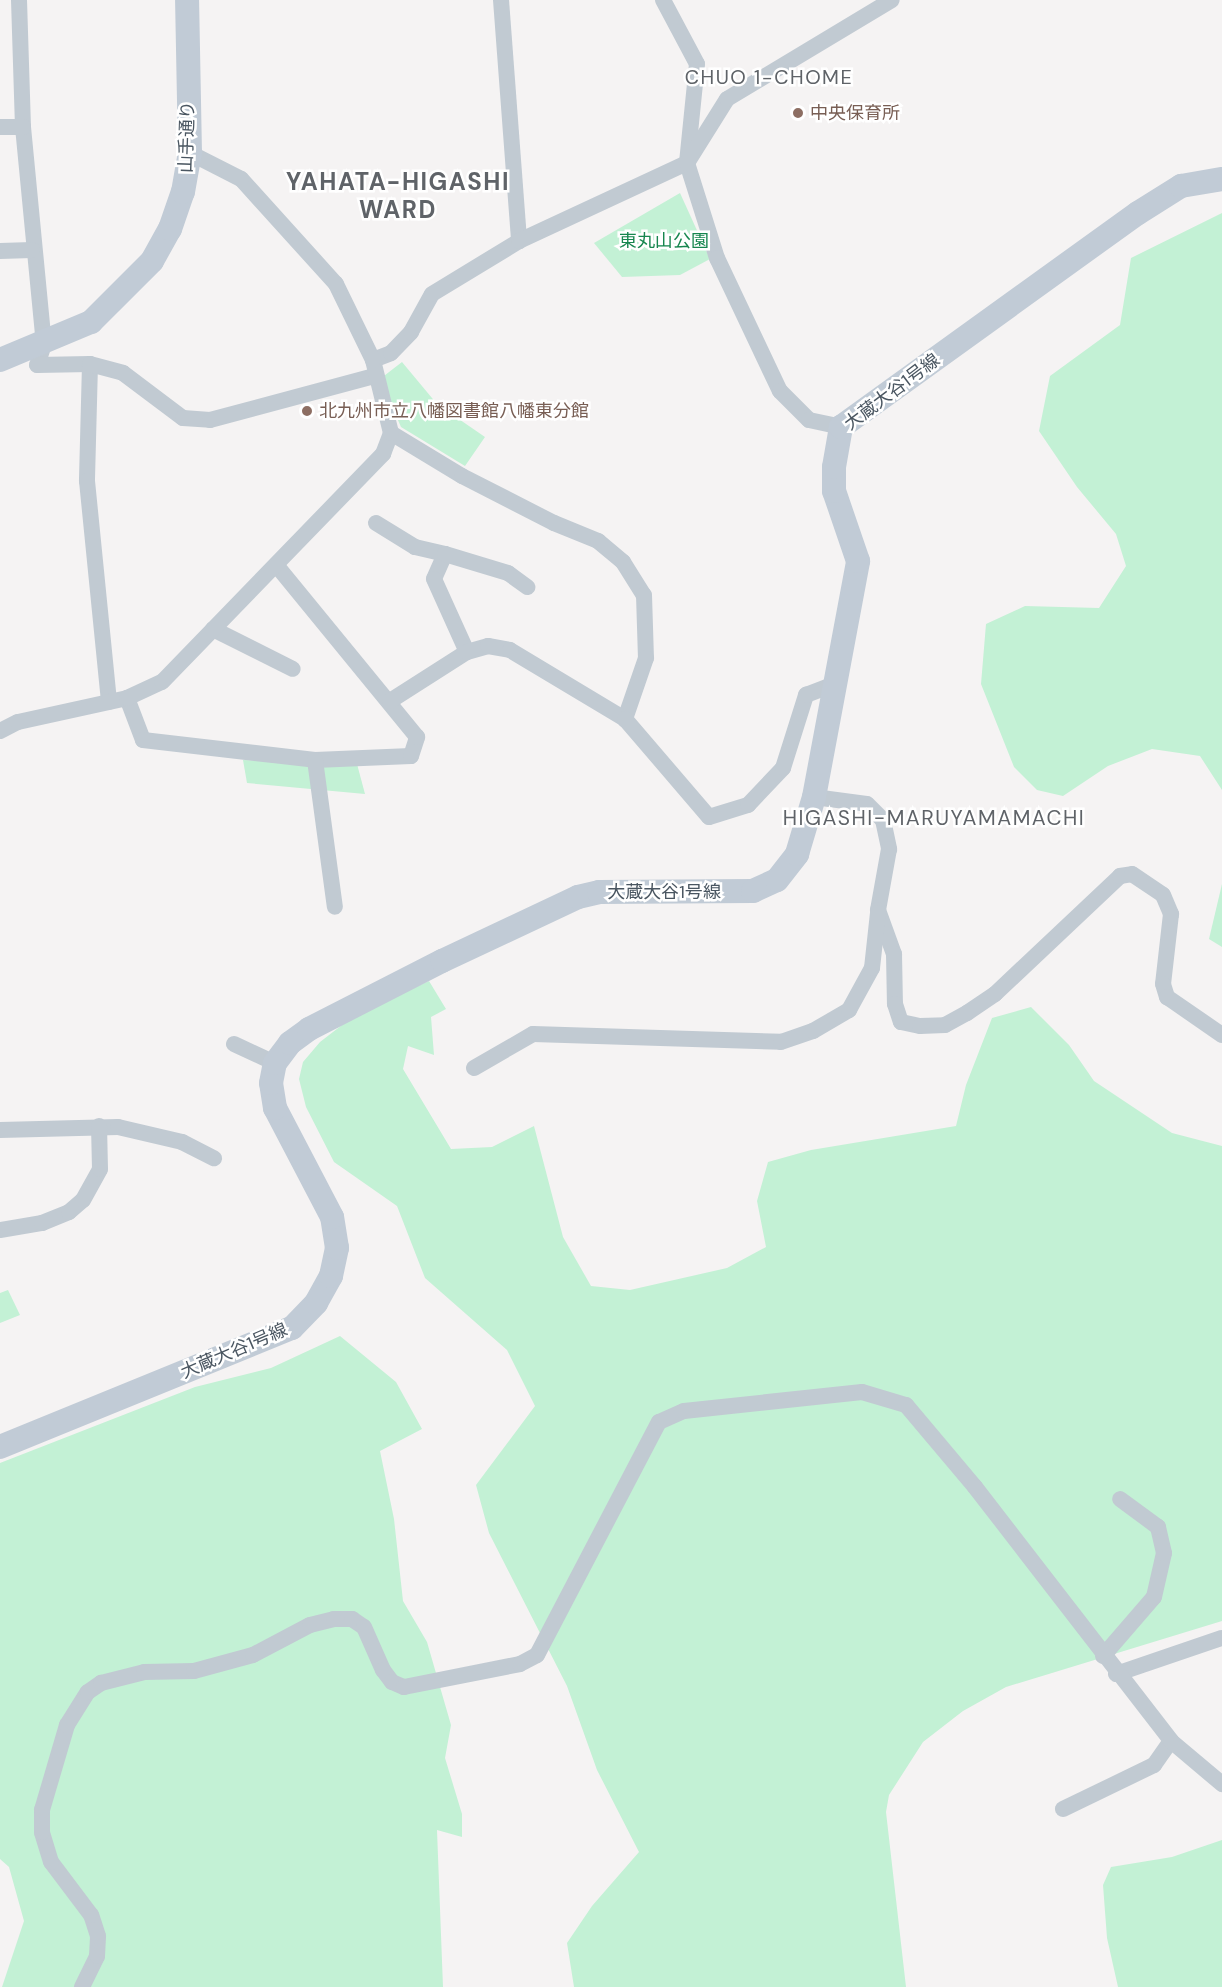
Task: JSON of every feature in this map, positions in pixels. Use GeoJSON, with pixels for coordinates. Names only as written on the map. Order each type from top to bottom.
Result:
{"type":"FeatureCollection","features":[{"type":"Feature","properties":{"kind":"street"},"geometry":{"type":"LineString","coordinates":[[20,0],[23,127],[32,250],[44,344],[37,365],[90,364],[123,373],[183,418],[210,420],[374,368],[411,332],[432,294],[519,241],[687,163],[727,99],[892,0]]}},
{"type":"Feature","properties":{"kind":"street","name":"山手通り"},"geometry":{"type":"LineString","coordinates":[[0,360],[44,344],[91,322],[128,290],[152,261],[170,229],[183,192],[190,153],[187,0]]}},
{"type":"Feature","properties":{"kind":"street"},"geometry":{"type":"LineString","coordinates":[[501,0],[519,241]]}},
{"type":"Feature","properties":{"kind":"street"},"geometry":{"type":"LineString","coordinates":[[663,0],[696,64],[687,163],[717,258],[780,391],[809,420],[841,427]]}},
{"type":"Feature","properties":{"kind":"street"},"geometry":{"type":"LineString","coordinates":[[0,127],[23,127]]}},
{"type":"Feature","properties":{"kind":"street"},"geometry":{"type":"LineString","coordinates":[[0,731],[18,722],[127,699],[162,682],[383,454],[391,433],[374,368],[336,284],[241,179],[190,153]]}},
{"type":"Feature","properties":{"kind":"street","name":"大蔵大谷1号線"},"geometry":{"type":"LineString","coordinates":[[0,1447],[292,1328],[316,1303],[331,1276],[337,1248],[332,1217],[275,1108],[271,1083],[275,1063],[290,1042],[309,1029],[559,903],[599,892],[753,891],[777,880],[797,854],[814,796],[858,561],[834,491],[834,467],[841,427],[1138,213],[1181,186],[1222,179]]}},
{"type":"Feature","properties":{"kind":"street"},"geometry":{"type":"LineString","coordinates":[[0,251],[32,250]]}},
{"type":"Feature","properties":{"kind":"street"},"geometry":{"type":"LineString","coordinates":[[90,364],[87,481],[109,702]]}},
{"type":"Feature","properties":{"kind":"street"},"geometry":{"type":"LineString","coordinates":[[391,433],[462,476],[554,524],[598,541],[622,562],[644,595],[646,658],[625,719]]}},
{"type":"Feature","properties":{"kind":"street"},"geometry":{"type":"LineString","coordinates":[[376,523],[415,546],[508,573],[527,587]]}},
{"type":"Feature","properties":{"kind":"street"},"geometry":{"type":"LineString","coordinates":[[445,554],[434,579],[467,652]]}},
{"type":"Feature","properties":{"kind":"street"},"geometry":{"type":"LineString","coordinates":[[127,699],[143,740],[315,760],[411,756],[417,737],[390,701],[276,565]]}},
{"type":"Feature","properties":{"kind":"street"},"geometry":{"type":"LineString","coordinates":[[213,629],[293,669]]}},
{"type":"Feature","properties":{"kind":"street"},"geometry":{"type":"LineString","coordinates":[[390,701],[467,652],[488,646],[510,650],[625,719],[708,817],[748,805],[783,768],[806,695],[834,684]]}},
{"type":"Feature","properties":{"kind":"street"},"geometry":{"type":"LineString","coordinates":[[315,760],[335,907]]}},
{"type":"Feature","properties":{"kind":"street"},"geometry":{"type":"LineString","coordinates":[[474,1068],[533,1034],[781,1042],[813,1031],[849,1010],[872,968],[878,909],[889,849],[883,820],[867,804],[814,796]]}},
{"type":"Feature","properties":{"kind":"street"},"geometry":{"type":"LineString","coordinates":[[878,909],[894,954],[895,1004],[901,1022],[920,1026],[945,1024],[995,994],[1120,876],[1132,874],[1163,896],[1170,914],[1163,984],[1167,998],[1222,1035]]}},
{"type":"Feature","properties":{"kind":"street"},"geometry":{"type":"LineString","coordinates":[[234,1044],[275,1063]]}},
{"type":"Feature","properties":{"kind":"street"},"geometry":{"type":"LineString","coordinates":[[0,1130],[99,1126],[182,1142],[213,1158]]}},
{"type":"Feature","properties":{"kind":"street"},"geometry":{"type":"LineString","coordinates":[[0,1230],[42,1223],[69,1212],[83,1200],[100,1169],[99,1126]]}},
{"type":"Feature","properties":{"kind":"street"},"geometry":{"type":"LineString","coordinates":[[82,1987],[97,1956],[98,1936],[91,1915],[51,1862],[42,1832],[42,1810],[67,1725],[88,1692],[101,1683],[144,1672],[194,1671],[253,1655],[310,1625],[334,1619],[352,1619],[364,1627],[383,1671],[392,1682],[404,1687],[520,1664],[537,1655],[658,1422],[684,1411],[796,1401],[862,1392],[906,1406],[975,1487],[1116,1674],[1171,1742],[1222,1784]]}},
{"type":"Feature","properties":{"kind":"street"},"geometry":{"type":"LineString","coordinates":[[1103,1656],[1154,1597],[1164,1553],[1158,1527],[1120,1499]]}},
{"type":"Feature","properties":{"kind":"street"},"geometry":{"type":"LineString","coordinates":[[1116,1674],[1222,1638]]}},
{"type":"Feature","properties":{"kind":"street"},"geometry":{"type":"LineString","coordinates":[[1063,1809],[1154,1765],[1171,1742]]}},
{"type":"Feature","properties":{"kind":"green space","name":"東丸山公園"},"geometry":{"type":"Polygon","coordinates":[[[680,193],[710,259],[680,275],[622,277],[594,243],[680,193]]]}},
{"type":"Feature","properties":{"kind":"green space"},"geometry":{"type":"Polygon","coordinates":[[[1222,213],[1222,790],[1200,756],[1152,749],[1108,766],[1063,796],[1037,790],[1014,767],[981,684],[986,624],[1025,606],[1099,608],[1126,566],[1116,534],[1077,487],[1039,431],[1050,376],[1120,325],[1131,258],[1222,213]]]}},
{"type":"Feature","properties":{"kind":"green space"},"geometry":{"type":"Polygon","coordinates":[[[402,362],[437,404],[485,437],[465,466],[401,427],[380,379],[402,362]]]}},
{"type":"Feature","properties":{"kind":"green space"},"geometry":{"type":"Polygon","coordinates":[[[243,760],[357,764],[365,794],[247,783],[243,760]]]}},
{"type":"Feature","properties":{"kind":"green space"},"geometry":{"type":"Polygon","coordinates":[[[1222,884],[1222,947],[1209,939],[1222,884]]]}},
{"type":"Feature","properties":{"kind":"green space"},"geometry":{"type":"Polygon","coordinates":[[[429,981],[446,1009],[431,1017],[434,1055],[408,1046],[403,1069],[451,1149],[492,1147],[534,1126],[563,1237],[591,1286],[630,1290],[727,1268],[766,1247],[757,1201],[768,1162],[811,1150],[956,1126],[966,1085],[992,1018],[1031,1007],[1069,1045],[1094,1081],[1172,1133],[1222,1146],[1222,1621],[1006,1687],[963,1711],[923,1742],[889,1795],[886,1812],[906,1987],[574,1987],[567,1943],[592,1906],[639,1852],[597,1770],[567,1686],[489,1533],[476,1485],[535,1406],[507,1350],[425,1278],[397,1206],[334,1162],[306,1107],[299,1079],[303,1062],[320,1042],[355,1015],[429,981]]]}},
{"type":"Feature","properties":{"kind":"green space"},"geometry":{"type":"Polygon","coordinates":[[[8,1290],[20,1315],[0,1323],[0,1293],[8,1290]]]}},
{"type":"Feature","properties":{"kind":"green space"},"geometry":{"type":"Polygon","coordinates":[[[340,1336],[396,1382],[422,1429],[380,1451],[394,1519],[403,1601],[427,1642],[451,1725],[445,1758],[462,1814],[462,1837],[437,1830],[443,1987],[2,1987],[24,1921],[9,1867],[0,1859],[0,1463],[195,1387],[271,1368],[340,1336]]]}},
{"type":"Feature","properties":{"kind":"green space"},"geometry":{"type":"Polygon","coordinates":[[[1222,1840],[1222,1987],[1118,1987],[1107,1938],[1103,1885],[1111,1867],[1172,1857],[1222,1840]]]}},
{"type":"Feature","properties":{"kind":"place","name":"中央保育所"},"geometry":{"type":"Point","coordinates":[798,113]}},
{"type":"Feature","properties":{"kind":"place","name":"北九州市立八幡図書館八幡東分館"},"geometry":{"type":"Point","coordinates":[307,411]}},
{"type":"Feature","properties":{"kind":"district","name":"CHUO 1-CHOME"},"geometry":{"type":"Point","coordinates":[769,77]}},
{"type":"Feature","properties":{"kind":"district","name":"YAHATA-HIGASHI WARD"},"geometry":{"type":"Point","coordinates":[398,196]}},
{"type":"Feature","properties":{"kind":"district","name":"HIGASHI-MARUYAMAMACHI"},"geometry":{"type":"Point","coordinates":[934,818]}}]}
